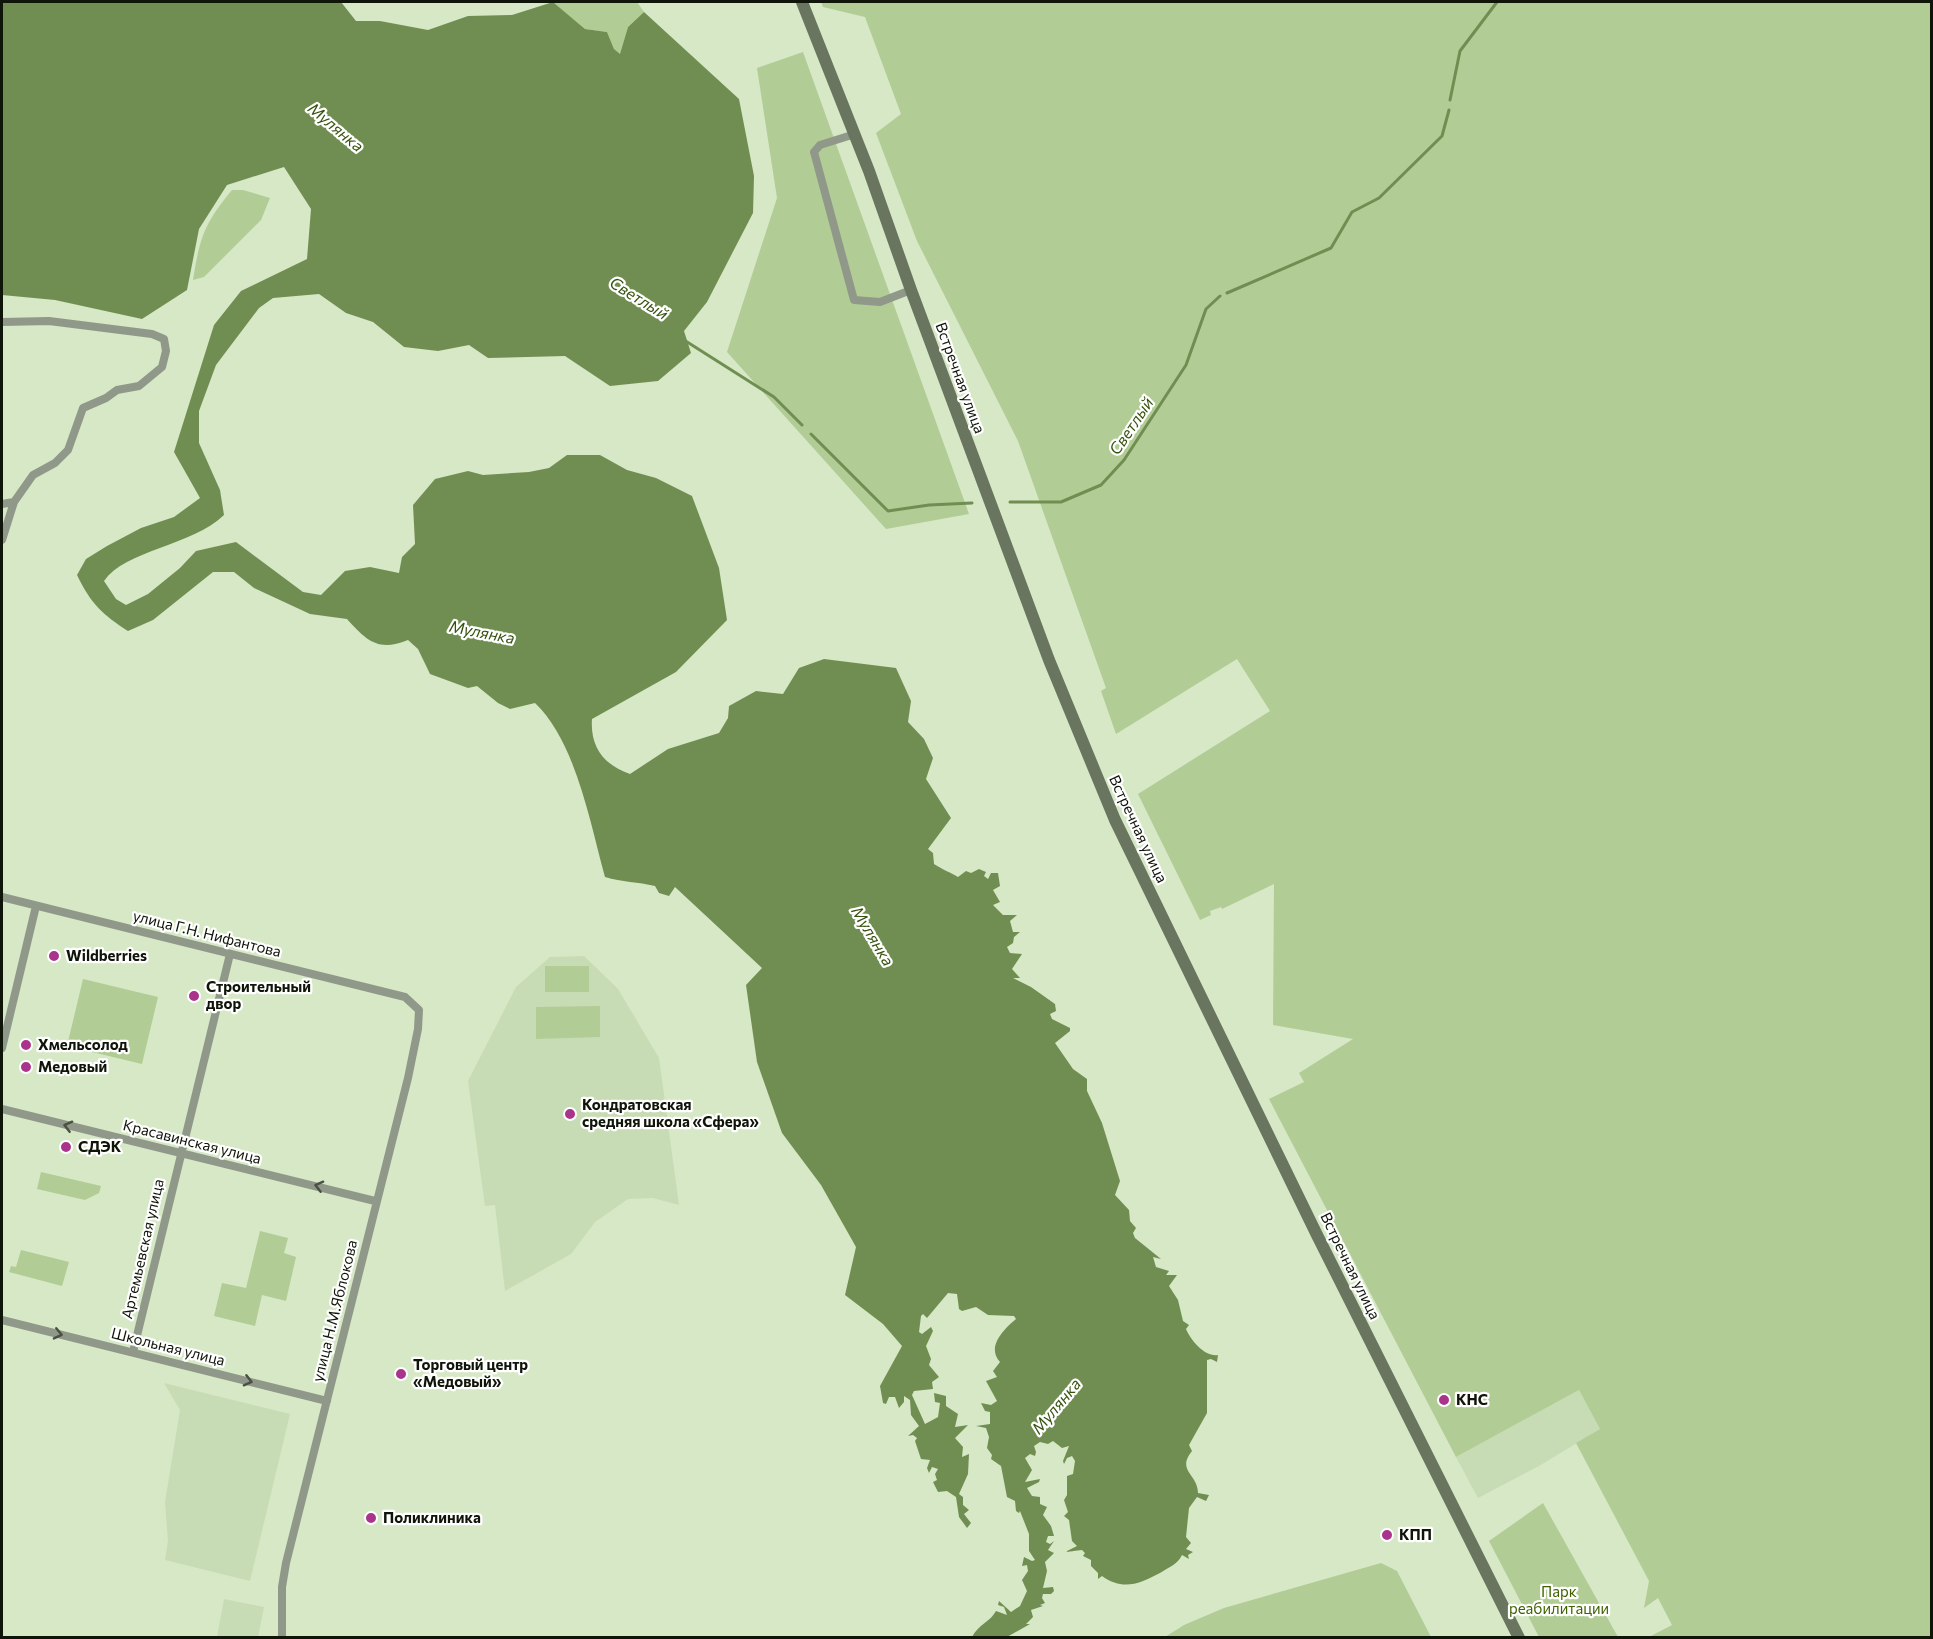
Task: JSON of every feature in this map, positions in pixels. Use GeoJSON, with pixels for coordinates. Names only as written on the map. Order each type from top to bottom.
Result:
{"type":"FeatureCollection","features":[{"type":"Feature","properties":{"kind":"main road","name":"Встречная улица"},"geometry":{"type":"LineString","coordinates":[[802,2],[855,134],[1049,660],[1115,820],[1323,1246],[1519,1638]]}},
{"type":"Feature","properties":{"kind":"street"},"geometry":{"type":"LineString","coordinates":[[855,134],[820,145],[814,152],[854,300],[880,302],[911,290]]}},
{"type":"Feature","properties":{"kind":"street"},"geometry":{"type":"LineString","coordinates":[[2,322],[49,321],[152,334],[164,339],[166,351],[162,367],[139,386],[117,390],[106,398],[83,408],[68,450],[55,463],[33,475],[14,502],[2,540]]}},
{"type":"Feature","properties":{"kind":"street"},"geometry":{"type":"LineString","coordinates":[[2,504],[14,502]]}},
{"type":"Feature","properties":{"kind":"street","name":"улица Г.Н. Нифантова"},"geometry":{"type":"LineString","coordinates":[[2,897],[405,997]]}},
{"type":"Feature","properties":{"kind":"street"},"geometry":{"type":"LineString","coordinates":[[2,1048],[36,906]]}},
{"type":"Feature","properties":{"kind":"street","name":"Артемьевская улица"},"geometry":{"type":"LineString","coordinates":[[133,1352],[230,954]]}},
{"type":"Feature","properties":{"kind":"street","name":"улица Н.М.Яблокова"},"geometry":{"type":"LineString","coordinates":[[282,1638],[284,1572],[418,1029],[418,1010],[405,997]]}},
{"type":"Feature","properties":{"kind":"street","name":"Красавинская улица"},"geometry":{"type":"LineString","coordinates":[[2,1109],[375,1201]]}},
{"type":"Feature","properties":{"kind":"street","name":"Школьная улица"},"geometry":{"type":"LineString","coordinates":[[2,1320],[327,1401]]}},
{"type":"Feature","properties":{"kind":"shaded area","name":"Кондратовская средняя школа «Сфера»"},"geometry":{"type":"Polygon","coordinates":[[[584,956],[618,989],[659,1058],[679,1205],[653,1198],[628,1199],[595,1222],[571,1254],[505,1291],[495,1205],[485,1206],[468,1081],[516,987],[550,957],[584,956]]]}},
{"type":"Feature","properties":{"kind":"shaded area"},"geometry":{"type":"Polygon","coordinates":[[[164,1383],[290,1414],[250,1581],[165,1560],[168,1541],[165,1502],[180,1410],[164,1383]]]}},
{"type":"Feature","properties":{"kind":"shaded area"},"geometry":{"type":"Polygon","coordinates":[[[1579,1390],[1600,1429],[1539,1466],[1478,1498],[1456,1457],[1579,1390]]]}},
{"type":"Feature","properties":{"kind":"shaded area"},"geometry":{"type":"Polygon","coordinates":[[[224,1599],[264,1607],[258,1637],[217,1637],[224,1599]]]}},
{"type":"Feature","properties":{"kind":"green space"},"geometry":{"type":"Polygon","coordinates":[[[553,2],[637,2],[644,12],[628,27],[620,55],[614,49],[607,32],[585,29],[553,2]]]}},
{"type":"Feature","properties":{"kind":"green space"},"geometry":{"type":"Polygon","coordinates":[[[821,2],[1931,2],[1931,1637],[1649,1637],[1672,1625],[1658,1598],[1644,1608],[1649,1581],[1576,1443],[1600,1429],[1579,1390],[1456,1457],[1269,1099],[1304,1082],[1299,1073],[1353,1039],[1273,1025],[1274,884],[1222,909],[1221,907],[1210,911],[1211,915],[1200,920],[1138,794],[1270,711],[1237,659],[1116,734],[1101,691],[1106,688],[1018,441],[917,241],[876,133],[901,114],[865,17],[823,7],[821,2]]]}},
{"type":"Feature","properties":{"kind":"green space"},"geometry":{"type":"Polygon","coordinates":[[[803,52],[969,514],[886,529],[727,352],[777,198],[757,68],[803,52]]]}},
{"type":"Feature","properties":{"kind":"green space"},"geometry":{"type":"Polygon","coordinates":[[[232,190],[243,190],[270,198],[261,220],[204,277],[193,280],[201,242],[209,222],[232,190]]]}},
{"type":"Feature","properties":{"kind":"green space"},"geometry":{"type":"Polygon","coordinates":[[[545,966],[589,966],[589,992],[545,992],[545,966]]]}},
{"type":"Feature","properties":{"kind":"green space"},"geometry":{"type":"Polygon","coordinates":[[[83,979],[158,997],[142,1064],[67,1046],[83,979]]]}},
{"type":"Feature","properties":{"kind":"green space"},"geometry":{"type":"Polygon","coordinates":[[[600,1006],[600,1037],[536,1039],[536,1007],[600,1006]]]}},
{"type":"Feature","properties":{"kind":"green space"},"geometry":{"type":"Polygon","coordinates":[[[41,1172],[101,1186],[99,1193],[85,1200],[37,1189],[41,1172]]]}},
{"type":"Feature","properties":{"kind":"green space"},"geometry":{"type":"Polygon","coordinates":[[[260,1231],[288,1238],[284,1253],[296,1257],[286,1301],[262,1295],[255,1326],[214,1316],[222,1283],[246,1288],[260,1231]]]}},
{"type":"Feature","properties":{"kind":"green space"},"geometry":{"type":"Polygon","coordinates":[[[21,1250],[69,1262],[62,1286],[9,1272],[11,1266],[16,1267],[21,1250]]]}},
{"type":"Feature","properties":{"kind":"green space","name":"Парк реабилитации"},"geometry":{"type":"Polygon","coordinates":[[[1543,1503],[1618,1637],[1539,1637],[1489,1541],[1543,1503]]]}},
{"type":"Feature","properties":{"kind":"green space"},"geometry":{"type":"Polygon","coordinates":[[[1381,1563],[1397,1571],[1431,1637],[1165,1637],[1184,1625],[1224,1608],[1381,1563]]]}},
{"type":"Feature","properties":{"kind":"water","name":"Мулянка"},"geometry":{"type":"Polygon","coordinates":[[[2,2],[341,2],[356,21],[380,21],[428,30],[468,16],[512,15],[553,2],[585,29],[607,32],[614,49],[620,54],[628,27],[644,12],[739,99],[754,176],[753,213],[707,302],[684,331],[691,353],[658,381],[610,386],[565,356],[488,358],[469,345],[438,351],[404,347],[373,322],[346,313],[319,294],[273,298],[259,308],[216,365],[199,411],[199,443],[220,490],[224,515],[195,534],[127,562],[104,581],[116,599],[126,605],[148,594],[180,568],[196,551],[236,542],[303,592],[321,595],[345,571],[370,567],[399,573],[402,557],[415,544],[413,505],[435,479],[468,471],[483,475],[529,472],[549,468],[567,455],[600,455],[627,470],[656,478],[692,496],[719,568],[727,620],[676,672],[592,719],[596,746],[600,754],[613,766],[630,774],[668,749],[719,733],[728,718],[729,706],[756,691],[783,694],[799,668],[824,659],[896,668],[911,701],[908,722],[924,739],[933,758],[926,779],[951,818],[928,849],[933,853],[934,864],[958,877],[966,871],[971,873],[979,869],[986,872],[984,876],[988,879],[991,873],[998,873],[1000,886],[993,890],[1000,902],[993,905],[1003,915],[1017,915],[1010,921],[1013,932],[1020,932],[1014,937],[1013,943],[1007,947],[1010,953],[1022,954],[1012,969],[1020,978],[1013,978],[1031,987],[1055,1004],[1056,1011],[1050,1014],[1052,1019],[1070,1028],[1070,1031],[1055,1043],[1073,1069],[1087,1079],[1087,1091],[1102,1123],[1120,1181],[1115,1195],[1129,1210],[1130,1221],[1136,1228],[1133,1233],[1135,1238],[1161,1259],[1153,1257],[1156,1267],[1169,1271],[1166,1275],[1177,1275],[1169,1286],[1178,1300],[1183,1321],[1189,1325],[1186,1329],[1191,1338],[1203,1351],[1218,1355],[1217,1362],[1207,1360],[1207,1413],[1189,1445],[1192,1451],[1186,1463],[1198,1493],[1209,1495],[1206,1501],[1197,1497],[1189,1508],[1186,1537],[1191,1543],[1186,1549],[1193,1552],[1188,1555],[1189,1559],[1182,1555],[1172,1566],[1138,1583],[1124,1585],[1102,1576],[1098,1579],[1098,1573],[1091,1566],[1091,1560],[1083,1556],[1085,1553],[1082,1550],[1065,1552],[1077,1546],[1072,1541],[1069,1520],[1064,1516],[1068,1512],[1064,1500],[1067,1495],[1067,1476],[1073,1474],[1075,1461],[1072,1456],[1067,1458],[1064,1464],[1069,1446],[1062,1448],[1053,1441],[1048,1444],[1040,1442],[1034,1446],[1035,1456],[1030,1454],[1025,1458],[1032,1470],[1025,1482],[1040,1479],[1039,1482],[1027,1488],[1032,1496],[1040,1497],[1040,1504],[1047,1507],[1043,1515],[1051,1526],[1054,1536],[1048,1536],[1046,1542],[1050,1544],[1054,1541],[1048,1550],[1054,1553],[1045,1562],[1047,1571],[1043,1588],[1053,1587],[1054,1591],[1051,1594],[1043,1594],[1042,1598],[1045,1603],[1040,1605],[1043,1606],[1031,1610],[1033,1617],[1026,1624],[1030,1624],[1007,1637],[972,1637],[996,1611],[1007,1615],[1004,1607],[998,1605],[999,1601],[1011,1612],[1020,1606],[1027,1591],[1022,1580],[1028,1571],[1027,1565],[1022,1566],[1024,1557],[1035,1560],[1029,1551],[1029,1534],[1020,1511],[1019,1513],[1016,1511],[1015,1501],[1007,1497],[1001,1466],[991,1459],[992,1455],[987,1448],[989,1437],[986,1428],[976,1426],[990,1424],[990,1412],[985,1411],[981,1403],[991,1405],[997,1401],[986,1381],[997,1377],[993,1371],[1000,1362],[996,1356],[996,1344],[1006,1328],[1016,1319],[1014,1316],[988,1315],[976,1307],[962,1311],[959,1309],[957,1294],[948,1293],[927,1318],[923,1314],[921,1316],[919,1332],[922,1334],[931,1327],[933,1331],[926,1346],[931,1359],[929,1365],[939,1377],[932,1382],[933,1389],[914,1391],[912,1395],[925,1424],[938,1417],[940,1403],[935,1402],[934,1393],[946,1396],[946,1406],[958,1414],[955,1427],[968,1425],[955,1438],[963,1447],[962,1457],[969,1454],[968,1474],[959,1494],[963,1497],[963,1505],[969,1510],[964,1514],[971,1523],[967,1528],[959,1517],[956,1497],[947,1491],[938,1492],[933,1482],[937,1480],[935,1474],[938,1469],[932,1467],[929,1473],[927,1468],[930,1460],[921,1459],[915,1441],[917,1438],[913,1435],[908,1436],[919,1426],[911,1415],[910,1400],[904,1396],[904,1402],[899,1408],[895,1397],[889,1397],[886,1404],[883,1403],[880,1386],[902,1346],[883,1324],[845,1295],[856,1247],[821,1185],[782,1133],[757,1062],[746,985],[762,968],[675,887],[669,896],[659,893],[655,886],[605,877],[580,784],[571,761],[549,719],[535,703],[510,709],[498,703],[477,686],[468,688],[430,674],[418,649],[408,640],[389,645],[374,642],[347,619],[310,614],[254,588],[234,572],[213,572],[153,620],[128,631],[92,601],[77,575],[86,559],[141,528],[174,517],[200,498],[174,452],[214,325],[241,291],[307,259],[311,209],[284,167],[227,185],[199,229],[187,290],[142,319],[55,300],[2,295],[2,2]]]}},
{"type":"Feature","properties":{"kind":"waterway"},"geometry":{"type":"LineString","coordinates":[[1450,100],[1460,51],[1497,2]]}},
{"type":"Feature","properties":{"kind":"waterway"},"geometry":{"type":"LineString","coordinates":[[1227,293],[1331,248],[1352,212],[1379,198],[1442,136],[1449,110]]}},
{"type":"Feature","properties":{"kind":"waterway","name":"Светлый"},"geometry":{"type":"LineString","coordinates":[[1010,502],[1061,502],[1101,485],[1124,460],[1186,365],[1206,309],[1220,296]]}},
{"type":"Feature","properties":{"kind":"waterway","name":"Светлый"},"geometry":{"type":"LineString","coordinates":[[684,340],[774,397],[802,425]]}},
{"type":"Feature","properties":{"kind":"waterway","name":"Светлый"},"geometry":{"type":"LineString","coordinates":[[811,434],[888,511],[929,505],[972,503]]}},
{"type":"Feature","properties":{"kind":"place","name":"Wildberries"},"geometry":{"type":"Point","coordinates":[54,956]}},
{"type":"Feature","properties":{"kind":"place","name":"Строительный двор"},"geometry":{"type":"Point","coordinates":[194,996]}},
{"type":"Feature","properties":{"kind":"place","name":"Хмельсолод"},"geometry":{"type":"Point","coordinates":[26,1045]}},
{"type":"Feature","properties":{"kind":"place","name":"Медовый"},"geometry":{"type":"Point","coordinates":[26,1067]}},
{"type":"Feature","properties":{"kind":"place","name":"Кондратовская средняя школа «Сфера»"},"geometry":{"type":"Point","coordinates":[570,1114]}},
{"type":"Feature","properties":{"kind":"place","name":"СДЭК"},"geometry":{"type":"Point","coordinates":[66,1147]}},
{"type":"Feature","properties":{"kind":"place","name":"Торговый центр «Медовый»"},"geometry":{"type":"Point","coordinates":[401,1374]}},
{"type":"Feature","properties":{"kind":"place","name":"КНС"},"geometry":{"type":"Point","coordinates":[1444,1400]}},
{"type":"Feature","properties":{"kind":"place","name":"Поликлиника"},"geometry":{"type":"Point","coordinates":[371,1518]}},
{"type":"Feature","properties":{"kind":"place","name":"КПП"},"geometry":{"type":"Point","coordinates":[1387,1535]}}]}
